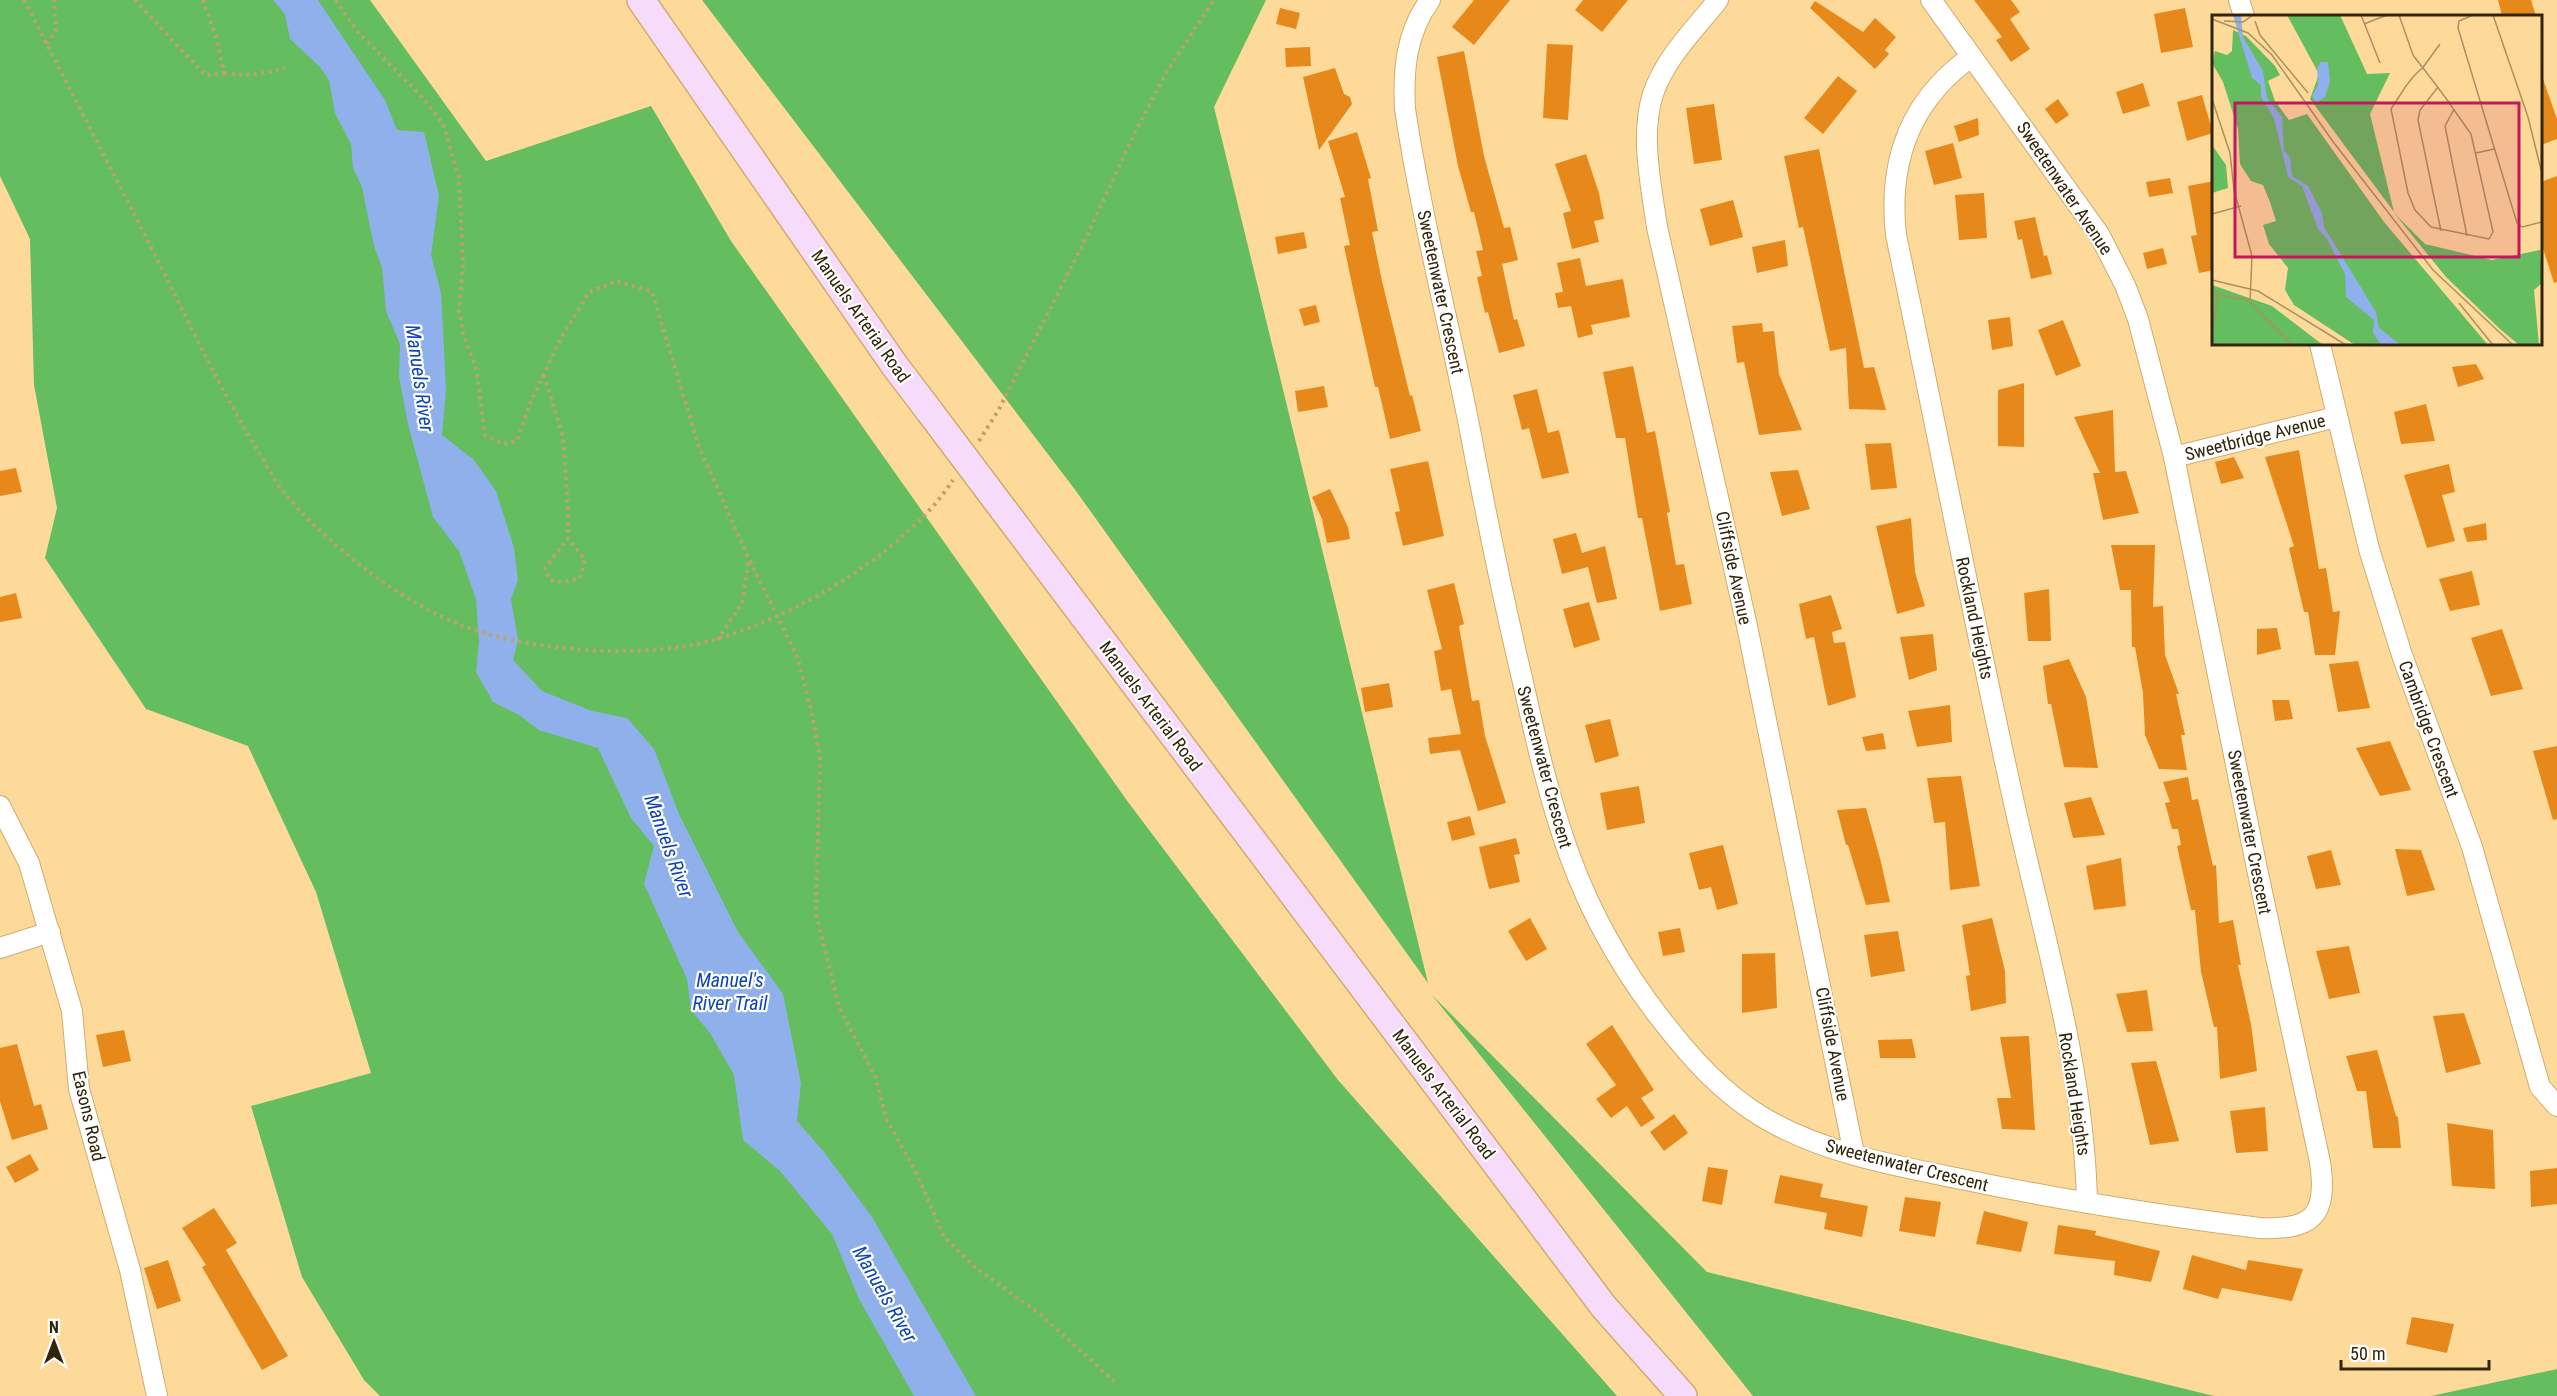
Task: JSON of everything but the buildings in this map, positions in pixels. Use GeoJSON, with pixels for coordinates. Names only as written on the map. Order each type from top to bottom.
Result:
{"type":"FeatureCollection","features":[{"type":"Feature","properties":{"kind":"main road","name":"Manuels Arterial Road"},"geometry":{"type":"LineString","coordinates":[[642,0],[895,366],[1604,1307],[1683,1396]]}},
{"type":"Feature","properties":{"kind":"street","name":"Sweetenwater Crescent"},"geometry":{"type":"LineString","coordinates":[[1430,0],[1418,19],[1405,61],[1404,83],[1410,136],[1496,565],[1554,814],[1569,861],[1598,925],[1623,967],[1670,1032],[1729,1094],[1768,1121],[1818,1143],[1854,1154],[2017,1191],[2259,1228],[2289,1228],[2311,1220],[2317,1214],[2322,1196],[2320,1162],[2190,537]]}},
{"type":"Feature","properties":{"kind":"street","name":"Cliffside Avenue"},"geometry":{"type":"LineString","coordinates":[[1718,0],[1676,53],[1653,95],[1648,124],[1652,190],[1657,226],[1745,615],[1854,1154]]}},
{"type":"Feature","properties":{"kind":"street","name":"Sweetenwater Avenue"},"geometry":{"type":"LineString","coordinates":[[1931,0],[2045,157],[2099,234],[2113,259],[2138,319],[2174,457],[2190,537]]}},
{"type":"Feature","properties":{"kind":"street"},"geometry":{"type":"LineString","coordinates":[[2239,0],[2244,15]]}},
{"type":"Feature","properties":{"kind":"street","name":"Rockland Heights"},"geometry":{"type":"LineString","coordinates":[[1971,57],[1947,74],[1922,107],[1909,131],[1899,159],[1893,209],[1896,236],[2009,781],[2062,1014],[2084,1131],[2087,1202]]}},
{"type":"Feature","properties":{"kind":"street","name":"Cambridge Crescent"},"geometry":{"type":"LineString","coordinates":[[2320,345],[2369,549],[2402,655],[2472,847],[2540,1087],[2557,1107]]}},
{"type":"Feature","properties":{"kind":"street","name":"Sweetbridge Avenue"},"geometry":{"type":"LineString","coordinates":[[2174,457],[2336,417]]}},
{"type":"Feature","properties":{"kind":"street","name":"Easons Road"},"geometry":{"type":"LineString","coordinates":[[0,806],[29,863],[72,1011],[79,1089],[130,1270],[157,1396]]}},
{"type":"Feature","properties":{"kind":"street"},"geometry":{"type":"LineString","coordinates":[[0,948],[50,932]]}},
{"type":"Feature","properties":{"kind":"path"},"geometry":{"type":"LineString","coordinates":[[24,0],[236,415],[285,494],[379,580],[463,626],[518,640]]}},
{"type":"Feature","properties":{"kind":"path"},"geometry":{"type":"LineString","coordinates":[[47,44],[56,30],[54,0]]}},
{"type":"Feature","properties":{"kind":"path"},"geometry":{"type":"LineString","coordinates":[[135,0],[205,75],[224,73],[247,76],[271,73],[285,67]]}},
{"type":"Feature","properties":{"kind":"path"},"geometry":{"type":"LineString","coordinates":[[203,0],[218,40],[224,73]]}},
{"type":"Feature","properties":{"kind":"path"},"geometry":{"type":"LineString","coordinates":[[336,0],[356,30],[422,97],[443,124],[459,177],[463,263],[459,310],[464,337],[476,368],[485,435],[503,444],[517,441],[543,374],[561,338],[589,292],[617,281],[652,292],[699,447],[749,559],[797,656],[810,705],[820,756],[816,913],[838,1007],[876,1078],[886,1118],[917,1174],[944,1237],[976,1268],[1040,1314],[1115,1382]]}},
{"type":"Feature","properties":{"kind":"path"},"geometry":{"type":"LineString","coordinates":[[543,374],[563,437],[568,538],[585,559],[580,578],[563,582],[550,580],[544,568],[568,538]]}},
{"type":"Feature","properties":{"kind":"path"},"geometry":{"type":"LineString","coordinates":[[717,641],[742,603],[749,559]]}},
{"type":"Feature","properties":{"kind":"green space"},"geometry":{"type":"Polygon","coordinates":[[[0,0],[370,0],[486,161],[651,106],[731,241],[1128,802],[1338,1080],[1617,1396],[380,1396],[364,1380],[302,1277],[251,1106],[371,1073],[316,892],[248,746],[146,709],[45,558],[57,508],[34,385],[30,239],[0,176],[0,0]]]}},
{"type":"Feature","properties":{"kind":"green space"},"geometry":{"type":"Polygon","coordinates":[[[702,0],[1266,0],[1214,107],[1428,983],[1076,491],[702,0]]]}},
{"type":"Feature","properties":{"kind":"green space"},"geometry":{"type":"Polygon","coordinates":[[[1432,995],[1707,1272],[2214,1396],[1753,1396],[1432,995]]]}},
{"type":"Feature","properties":{"kind":"green space"},"geometry":{"type":"Polygon","coordinates":[[[2557,1369],[2557,1396],[2431,1396],[2557,1369]]]}},
{"type":"Feature","properties":{"kind":"water","name":"Manuel's River Trail"},"geometry":{"type":"Polygon","coordinates":[[[273,0],[318,0],[385,100],[397,130],[424,132],[439,196],[431,255],[441,293],[446,390],[442,435],[474,460],[496,491],[514,548],[518,580],[511,599],[518,640],[513,660],[542,691],[592,711],[627,718],[654,749],[679,814],[738,932],[783,994],[801,1083],[797,1121],[824,1152],[872,1217],[976,1396],[914,1396],[859,1299],[832,1234],[780,1171],[743,1140],[734,1075],[710,1033],[691,1010],[687,979],[644,884],[654,846],[631,818],[598,748],[539,730],[519,715],[493,702],[476,672],[479,641],[476,599],[459,551],[433,517],[408,424],[399,376],[400,344],[386,311],[382,267],[374,246],[362,187],[353,168],[351,144],[335,113],[329,80],[320,67],[290,39],[285,14],[273,0]]]}},
{"type":"Feature","properties":{"kind":"water label","name":"Manuels River"},"geometry":{"type":"Point","coordinates":[420,378]}},
{"type":"Feature","properties":{"kind":"water label","name":"Manuels River"},"geometry":{"type":"Point","coordinates":[669,846]}},
{"type":"Feature","properties":{"kind":"water label","name":"Manuels River"},"geometry":{"type":"Point","coordinates":[885,1294]}}]}
